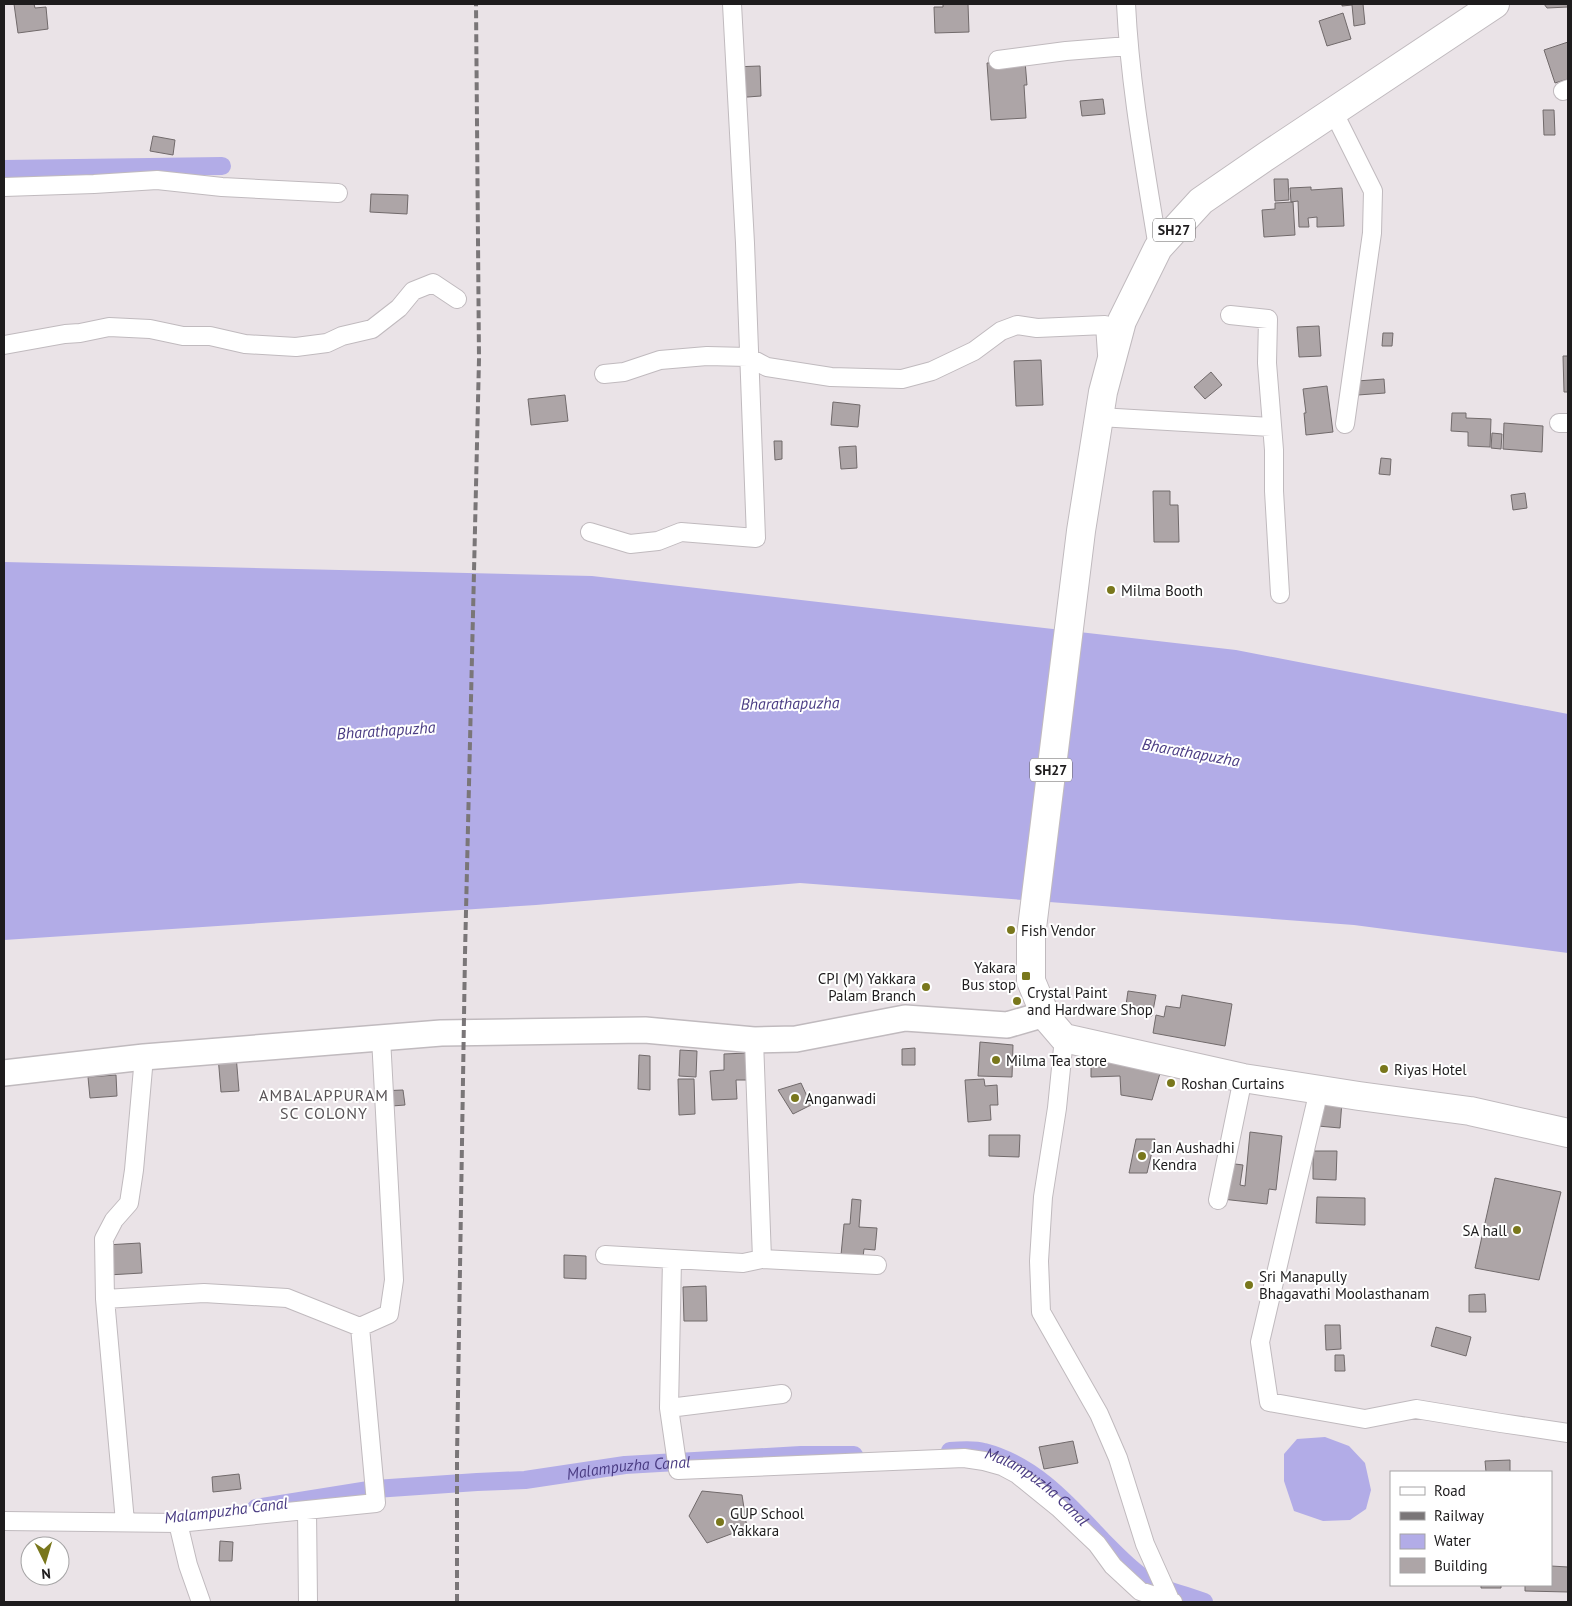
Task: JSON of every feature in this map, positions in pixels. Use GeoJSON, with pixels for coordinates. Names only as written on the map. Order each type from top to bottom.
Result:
{"type":"FeatureCollection","features":[{"type":"Feature","properties":{"kind":"main road","name":"SH27"},"geometry":{"type":"LineString","coordinates":[[1064,1038],[1045,1014],[1031,981],[1030,936],[1080,531],[1103,392],[1122,321],[1158,248],[1201,201],[1495,4]]}},
{"type":"Feature","properties":{"kind":"main road"},"geometry":{"type":"LineString","coordinates":[[1064,1038],[1243,1078],[1470,1111],[1568,1133]]}},
{"type":"Feature","properties":{"kind":"street"},"geometry":{"type":"LineString","coordinates":[[590,532],[630,544],[658,541],[681,532],[756,538],[745,243],[732,4]]}},
{"type":"Feature","properties":{"kind":"street"},"geometry":{"type":"LineString","coordinates":[[1126,4],[1128,46],[1158,248]]}},
{"type":"Feature","properties":{"kind":"street"},"geometry":{"type":"LineString","coordinates":[[998,60],[1066,51],[1128,46]]}},
{"type":"Feature","properties":{"kind":"street"},"geometry":{"type":"LineString","coordinates":[[1333,111],[1373,191],[1372,233],[1345,424]]}},
{"type":"Feature","properties":{"kind":"street"},"geometry":{"type":"LineString","coordinates":[[4,187],[157,180],[222,187],[338,193]]}},
{"type":"Feature","properties":{"kind":"street"},"geometry":{"type":"LineString","coordinates":[[4,345],[66,334],[80,334],[109,327],[150,329],[183,336],[210,336],[245,344],[296,347],[327,343],[342,336],[372,329],[399,308],[413,291],[433,283],[457,299]]}},
{"type":"Feature","properties":{"kind":"street"},"geometry":{"type":"LineString","coordinates":[[1230,315],[1268,319],[1268,363],[1280,594]]}},
{"type":"Feature","properties":{"kind":"street"},"geometry":{"type":"LineString","coordinates":[[604,374],[624,372],[660,360],[707,356],[748,358],[766,366],[831,377],[902,379],[932,371],[974,351],[1001,331],[1017,325],[1037,328],[1105,325],[1109,374]]}},
{"type":"Feature","properties":{"kind":"street"},"geometry":{"type":"LineString","coordinates":[[1099,416],[1271,427]]}},
{"type":"Feature","properties":{"kind":"street"},"geometry":{"type":"LineString","coordinates":[[4,1073],[144,1057],[441,1033],[645,1030],[754,1040],[796,1039],[905,1018],[1008,1025],[1045,1014]]}},
{"type":"Feature","properties":{"kind":"street"},"geometry":{"type":"LineString","coordinates":[[105,1299],[204,1293],[287,1298],[360,1327],[389,1314],[394,1280],[381,1038]]}},
{"type":"Feature","properties":{"kind":"street"},"geometry":{"type":"LineString","coordinates":[[1064,1038],[1057,1108],[1043,1197],[1039,1261],[1041,1312],[1099,1414],[1118,1458],[1145,1544],[1169,1596]]}},
{"type":"Feature","properties":{"kind":"street"},"geometry":{"type":"LineString","coordinates":[[754,1040],[762,1259]]}},
{"type":"Feature","properties":{"kind":"street"},"geometry":{"type":"LineString","coordinates":[[125,1522],[105,1299],[104,1239],[114,1220],[129,1203],[134,1170],[144,1057]]}},
{"type":"Feature","properties":{"kind":"street"},"geometry":{"type":"LineString","coordinates":[[1218,1200],[1243,1078]]}},
{"type":"Feature","properties":{"kind":"street"},"geometry":{"type":"LineString","coordinates":[[1319,1090],[1260,1342],[1268,1402],[1365,1419],[1416,1408],[1568,1433]]}},
{"type":"Feature","properties":{"kind":"street"},"geometry":{"type":"LineString","coordinates":[[605,1255],[743,1264],[762,1259],[877,1265]]}},
{"type":"Feature","properties":{"kind":"street"},"geometry":{"type":"LineString","coordinates":[[672,1259],[669,1408],[678,1470],[964,1458],[984,1461],[1002,1466],[1017,1474],[1060,1508],[1097,1544],[1113,1566],[1140,1592],[1169,1596]]}},
{"type":"Feature","properties":{"kind":"street"},"geometry":{"type":"LineString","coordinates":[[4,1521],[178,1522],[376,1503],[360,1327]]}},
{"type":"Feature","properties":{"kind":"street"},"geometry":{"type":"LineString","coordinates":[[669,1408],[782,1394]]}},
{"type":"Feature","properties":{"kind":"street"},"geometry":{"type":"LineString","coordinates":[[306,1510],[308,1602]]}},
{"type":"Feature","properties":{"kind":"street"},"geometry":{"type":"LineString","coordinates":[[178,1522],[188,1564],[201,1602]]}},
{"type":"Feature","properties":{"kind":"water","name":"Bharathapuzha"},"geometry":{"type":"Polygon","coordinates":[[[4,562],[592,576],[1236,650],[1568,714],[1568,953],[1354,925],[800,883],[536,905],[4,940],[4,562]]]}},
{"type":"Feature","properties":{"kind":"water"},"geometry":{"type":"Polygon","coordinates":[[[1325,1437],[1349,1446],[1365,1463],[1371,1490],[1366,1509],[1350,1520],[1323,1521],[1294,1511],[1284,1481],[1284,1454],[1297,1439],[1325,1437]]]}},
{"type":"Feature","properties":{"kind":"building"},"geometry":{"type":"Polygon","coordinates":[[[14,4],[34,4],[35,8],[46,7],[48,29],[18,33],[14,4]]]}},
{"type":"Feature","properties":{"kind":"building"},"geometry":{"type":"Polygon","coordinates":[[[943,4],[968,4],[969,32],[935,33],[934,7],[943,7],[943,4]]]}},
{"type":"Feature","properties":{"kind":"building"},"geometry":{"type":"Polygon","coordinates":[[[1342,4],[1363,4],[1365,24],[1354,26],[1352,5],[1342,6],[1342,4]]]}},
{"type":"Feature","properties":{"kind":"building"},"geometry":{"type":"Polygon","coordinates":[[[1544,4],[1568,4],[1568,7],[1547,8],[1544,4]]]}},
{"type":"Feature","properties":{"kind":"building"},"geometry":{"type":"Polygon","coordinates":[[[1343,13],[1351,39],[1327,46],[1319,21],[1343,13]]]}},
{"type":"Feature","properties":{"kind":"building"},"geometry":{"type":"Polygon","coordinates":[[[1568,42],[1568,79],[1555,83],[1544,50],[1568,42]]]}},
{"type":"Feature","properties":{"kind":"building"},"geometry":{"type":"Polygon","coordinates":[[[1025,61],[1027,85],[1024,85],[1026,118],[991,120],[987,63],[1025,61]]]}},
{"type":"Feature","properties":{"kind":"building"},"geometry":{"type":"Polygon","coordinates":[[[760,66],[761,96],[734,98],[732,67],[760,66]]]}},
{"type":"Feature","properties":{"kind":"building"},"geometry":{"type":"Polygon","coordinates":[[[1103,99],[1105,114],[1082,116],[1080,101],[1103,99]]]}},
{"type":"Feature","properties":{"kind":"building"},"geometry":{"type":"Polygon","coordinates":[[[1543,110],[1554,110],[1555,135],[1544,135],[1543,110]]]}},
{"type":"Feature","properties":{"kind":"building"},"geometry":{"type":"Polygon","coordinates":[[[153,136],[175,140],[173,155],[150,151],[153,136]]]}},
{"type":"Feature","properties":{"kind":"building"},"geometry":{"type":"Polygon","coordinates":[[[1274,179],[1288,179],[1289,200],[1275,201],[1274,179]]]}},
{"type":"Feature","properties":{"kind":"building"},"geometry":{"type":"Polygon","coordinates":[[[1311,187],[1311,190],[1342,188],[1344,226],[1317,227],[1317,217],[1308,218],[1309,227],[1299,227],[1298,201],[1291,202],[1290,188],[1311,187]]]}},
{"type":"Feature","properties":{"kind":"building"},"geometry":{"type":"Polygon","coordinates":[[[371,194],[408,195],[407,214],[370,212],[371,194]]]}},
{"type":"Feature","properties":{"kind":"building"},"geometry":{"type":"Polygon","coordinates":[[[1293,202],[1295,235],[1264,237],[1262,210],[1275,209],[1275,203],[1293,202]]]}},
{"type":"Feature","properties":{"kind":"building"},"geometry":{"type":"Polygon","coordinates":[[[1319,326],[1321,356],[1299,357],[1297,327],[1319,326]]]}},
{"type":"Feature","properties":{"kind":"building"},"geometry":{"type":"Polygon","coordinates":[[[1383,333],[1393,333],[1392,346],[1382,346],[1383,333]]]}},
{"type":"Feature","properties":{"kind":"building"},"geometry":{"type":"Polygon","coordinates":[[[1563,356],[1568,356],[1568,392],[1564,392],[1563,356]]]}},
{"type":"Feature","properties":{"kind":"building"},"geometry":{"type":"Polygon","coordinates":[[[1041,360],[1043,405],[1016,406],[1014,361],[1041,360]]]}},
{"type":"Feature","properties":{"kind":"building"},"geometry":{"type":"Polygon","coordinates":[[[1211,372],[1222,385],[1205,399],[1194,387],[1211,372]]]}},
{"type":"Feature","properties":{"kind":"building"},"geometry":{"type":"Polygon","coordinates":[[[1384,379],[1385,393],[1358,395],[1357,381],[1384,379]]]}},
{"type":"Feature","properties":{"kind":"building"},"geometry":{"type":"Polygon","coordinates":[[[1327,386],[1333,432],[1306,435],[1303,389],[1327,386]]]}},
{"type":"Feature","properties":{"kind":"building"},"geometry":{"type":"Polygon","coordinates":[[[565,395],[568,421],[531,425],[528,399],[565,395]]]}},
{"type":"Feature","properties":{"kind":"building"},"geometry":{"type":"Polygon","coordinates":[[[833,402],[860,405],[858,427],[831,425],[833,402]]]}},
{"type":"Feature","properties":{"kind":"building"},"geometry":{"type":"Polygon","coordinates":[[[1452,413],[1466,413],[1466,418],[1491,419],[1490,447],[1468,446],[1468,432],[1451,431],[1452,413]]]}},
{"type":"Feature","properties":{"kind":"building"},"geometry":{"type":"Polygon","coordinates":[[[1504,423],[1543,426],[1542,452],[1503,449],[1504,423]]]}},
{"type":"Feature","properties":{"kind":"building"},"geometry":{"type":"Polygon","coordinates":[[[1492,433],[1502,434],[1501,449],[1491,448],[1492,433]]]}},
{"type":"Feature","properties":{"kind":"building"},"geometry":{"type":"Polygon","coordinates":[[[774,441],[782,441],[782,459],[775,460],[774,441]]]}},
{"type":"Feature","properties":{"kind":"building"},"geometry":{"type":"Polygon","coordinates":[[[856,446],[857,468],[841,469],[839,447],[856,446]]]}},
{"type":"Feature","properties":{"kind":"building"},"geometry":{"type":"Polygon","coordinates":[[[1381,458],[1391,459],[1390,475],[1379,474],[1381,458]]]}},
{"type":"Feature","properties":{"kind":"building"},"geometry":{"type":"Polygon","coordinates":[[[1153,491],[1170,491],[1170,505],[1178,505],[1179,542],[1154,542],[1153,491]]]}},
{"type":"Feature","properties":{"kind":"building"},"geometry":{"type":"Polygon","coordinates":[[[1525,493],[1527,508],[1513,510],[1511,495],[1525,493]]]}},
{"type":"Feature","properties":{"kind":"building"},"geometry":{"type":"Polygon","coordinates":[[[1128,991],[1156,995],[1152,1016],[1125,1012],[1128,991]]]}},
{"type":"Feature","properties":{"kind":"building"},"geometry":{"type":"Polygon","coordinates":[[[1182,995],[1232,1004],[1225,1046],[1153,1033],[1156,1015],[1164,1017],[1166,1006],[1180,1008],[1182,995]]]}},
{"type":"Feature","properties":{"kind":"building","name":"Milma Tea store"},"geometry":{"type":"Polygon","coordinates":[[[980,1042],[1013,1045],[1012,1077],[978,1076],[980,1042]]]}},
{"type":"Feature","properties":{"kind":"building"},"geometry":{"type":"Polygon","coordinates":[[[915,1048],[915,1065],[902,1065],[902,1049],[915,1048]]]}},
{"type":"Feature","properties":{"kind":"building"},"geometry":{"type":"Polygon","coordinates":[[[680,1050],[697,1051],[696,1077],[679,1076],[680,1050]]]}},
{"type":"Feature","properties":{"kind":"building"},"geometry":{"type":"Polygon","coordinates":[[[747,1053],[748,1080],[736,1080],[737,1099],[712,1100],[710,1071],[724,1070],[724,1054],[747,1053]]]}},
{"type":"Feature","properties":{"kind":"building"},"geometry":{"type":"Polygon","coordinates":[[[236,1055],[239,1091],[221,1092],[218,1056],[236,1055]]]}},
{"type":"Feature","properties":{"kind":"building"},"geometry":{"type":"Polygon","coordinates":[[[639,1055],[650,1056],[650,1090],[638,1089],[639,1055]]]}},
{"type":"Feature","properties":{"kind":"building"},"geometry":{"type":"Polygon","coordinates":[[[1091,1059],[1161,1070],[1152,1100],[1121,1095],[1120,1076],[1091,1077],[1091,1059]]]}},
{"type":"Feature","properties":{"kind":"building"},"geometry":{"type":"Polygon","coordinates":[[[116,1075],[117,1096],[90,1098],[88,1077],[116,1075]]]}},
{"type":"Feature","properties":{"kind":"building"},"geometry":{"type":"Polygon","coordinates":[[[678,1079],[694,1079],[695,1114],[679,1115],[678,1079]]]}},
{"type":"Feature","properties":{"kind":"building"},"geometry":{"type":"Polygon","coordinates":[[[984,1079],[985,1086],[997,1085],[998,1105],[990,1105],[991,1120],[968,1122],[965,1080],[984,1079]]]}},
{"type":"Feature","properties":{"kind":"building","name":"Anganwadi"},"geometry":{"type":"Polygon","coordinates":[[[801,1083],[811,1105],[793,1114],[778,1090],[801,1083]]]}},
{"type":"Feature","properties":{"kind":"building"},"geometry":{"type":"Polygon","coordinates":[[[403,1090],[405,1105],[379,1107],[378,1091],[403,1090]]]}},
{"type":"Feature","properties":{"kind":"building"},"geometry":{"type":"Polygon","coordinates":[[[1321,1098],[1342,1101],[1340,1128],[1318,1126],[1321,1098]]]}},
{"type":"Feature","properties":{"kind":"building"},"geometry":{"type":"Polygon","coordinates":[[[1250,1132],[1282,1136],[1276,1190],[1269,1189],[1267,1204],[1222,1199],[1227,1163],[1243,1165],[1240,1185],[1245,1186],[1250,1132]]]}},
{"type":"Feature","properties":{"kind":"building"},"geometry":{"type":"Polygon","coordinates":[[[989,1135],[1020,1135],[1019,1157],[989,1156],[989,1135]]]}},
{"type":"Feature","properties":{"kind":"building","name":"Jan Aushadhi Kendra"},"geometry":{"type":"Polygon","coordinates":[[[1136,1139],[1155,1139],[1147,1173],[1129,1173],[1136,1139]]]}},
{"type":"Feature","properties":{"kind":"building"},"geometry":{"type":"Polygon","coordinates":[[[1313,1151],[1337,1151],[1336,1180],[1313,1179],[1313,1151]]]}},
{"type":"Feature","properties":{"kind":"building","name":"SA hall"},"geometry":{"type":"Polygon","coordinates":[[[1495,1178],[1561,1192],[1539,1280],[1475,1268],[1495,1178]]]}},
{"type":"Feature","properties":{"kind":"building"},"geometry":{"type":"Polygon","coordinates":[[[1317,1197],[1365,1198],[1365,1225],[1316,1223],[1317,1197]]]}},
{"type":"Feature","properties":{"kind":"building"},"geometry":{"type":"Polygon","coordinates":[[[852,1199],[861,1200],[859,1227],[877,1228],[875,1250],[864,1249],[863,1257],[841,1255],[844,1224],[850,1224],[852,1199]]]}},
{"type":"Feature","properties":{"kind":"building"},"geometry":{"type":"Polygon","coordinates":[[[140,1243],[142,1273],[108,1275],[106,1245],[140,1243]]]}},
{"type":"Feature","properties":{"kind":"building"},"geometry":{"type":"Polygon","coordinates":[[[564,1255],[586,1256],[586,1279],[564,1278],[564,1255]]]}},
{"type":"Feature","properties":{"kind":"building"},"geometry":{"type":"Polygon","coordinates":[[[706,1286],[707,1321],[684,1321],[683,1287],[706,1286]]]}},
{"type":"Feature","properties":{"kind":"building"},"geometry":{"type":"Polygon","coordinates":[[[1485,1294],[1486,1312],[1469,1312],[1469,1295],[1485,1294]]]}},
{"type":"Feature","properties":{"kind":"building"},"geometry":{"type":"Polygon","coordinates":[[[1325,1325],[1340,1325],[1341,1349],[1326,1350],[1325,1325]]]}},
{"type":"Feature","properties":{"kind":"building"},"geometry":{"type":"Polygon","coordinates":[[[1436,1327],[1471,1337],[1466,1356],[1431,1346],[1436,1327]]]}},
{"type":"Feature","properties":{"kind":"building"},"geometry":{"type":"Polygon","coordinates":[[[1335,1355],[1344,1355],[1345,1371],[1335,1371],[1335,1355]]]}},
{"type":"Feature","properties":{"kind":"building"},"geometry":{"type":"Polygon","coordinates":[[[1073,1441],[1078,1463],[1044,1469],[1039,1447],[1073,1441]]]}},
{"type":"Feature","properties":{"kind":"building"},"geometry":{"type":"Polygon","coordinates":[[[1510,1460],[1510,1471],[1486,1471],[1485,1461],[1510,1460]]]}},
{"type":"Feature","properties":{"kind":"building"},"geometry":{"type":"Polygon","coordinates":[[[239,1474],[241,1489],[213,1492],[212,1477],[239,1474]]]}},
{"type":"Feature","properties":{"kind":"building","name":"GUP School Yakkara"},"geometry":{"type":"Polygon","coordinates":[[[702,1491],[742,1495],[747,1528],[707,1543],[689,1516],[702,1491]]]}},
{"type":"Feature","properties":{"kind":"building"},"geometry":{"type":"Polygon","coordinates":[[[220,1541],[233,1542],[232,1561],[219,1561],[220,1541]]]}},
{"type":"Feature","properties":{"kind":"building"},"geometry":{"type":"Polygon","coordinates":[[[1552,1566],[1568,1567],[1568,1592],[1525,1591],[1525,1586],[1552,1586],[1552,1566]]]}},
{"type":"Feature","properties":{"kind":"building"},"geometry":{"type":"Polygon","coordinates":[[[1481,1586],[1501,1586],[1501,1588],[1481,1588],[1481,1586]]]}},
{"type":"Feature","properties":{"kind":"waterway"},"geometry":{"type":"LineString","coordinates":[[4,169],[222,166]]}},
{"type":"Feature","properties":{"kind":"waterway","name":"Malampuzha Canal"},"geometry":{"type":"LineString","coordinates":[[950,1451],[980,1451],[1019,1466],[1049,1487],[1121,1559],[1141,1576],[1164,1588],[1204,1602]]}},
{"type":"Feature","properties":{"kind":"waterway","name":"Malampuzha Canal"},"geometry":{"type":"LineString","coordinates":[[256,1508],[375,1489],[525,1480],[625,1465],[801,1455],[854,1455]]}},
{"type":"Feature","properties":{"kind":"railway"},"geometry":{"type":"LineString","coordinates":[[457,1602],[457,1457],[465,954],[479,359],[476,4]]}},
{"type":"Feature","properties":{"kind":"place","name":"Milma Booth"},"geometry":{"type":"Point","coordinates":[1111,590]}},
{"type":"Feature","properties":{"kind":"place","name":"Fish Vendor"},"geometry":{"type":"Point","coordinates":[1011,930]}},
{"type":"Feature","properties":{"kind":"place","name":"Yakara Bus stop"},"geometry":{"type":"Point","coordinates":[1026,976]}},
{"type":"Feature","properties":{"kind":"place","name":"CPI (M) Yakkara Palam Branch"},"geometry":{"type":"Point","coordinates":[926,987]}},
{"type":"Feature","properties":{"kind":"place","name":"Crystal Paint and Hardware Shop"},"geometry":{"type":"Point","coordinates":[1017,1001]}},
{"type":"Feature","properties":{"kind":"place","name":"Milma Tea store"},"geometry":{"type":"Point","coordinates":[996,1060]}},
{"type":"Feature","properties":{"kind":"place","name":"Riyas Hotel"},"geometry":{"type":"Point","coordinates":[1384,1069]}},
{"type":"Feature","properties":{"kind":"place","name":"Roshan Curtains"},"geometry":{"type":"Point","coordinates":[1171,1083]}},
{"type":"Feature","properties":{"kind":"place","name":"Anganwadi"},"geometry":{"type":"Point","coordinates":[795,1098]}},
{"type":"Feature","properties":{"kind":"place","name":"Jan Aushadhi Kendra"},"geometry":{"type":"Point","coordinates":[1142,1156]}},
{"type":"Feature","properties":{"kind":"place","name":"SA hall"},"geometry":{"type":"Point","coordinates":[1517,1230]}},
{"type":"Feature","properties":{"kind":"place","name":"Sri Manapully Bhagavathi Moolasthanam"},"geometry":{"type":"Point","coordinates":[1249,1285]}},
{"type":"Feature","properties":{"kind":"place","name":"GUP School Yakkara"},"geometry":{"type":"Point","coordinates":[720,1522]}},
{"type":"Feature","properties":{"kind":"district","name":"AMBALAPPURAM SC COLONY"},"geometry":{"type":"Point","coordinates":[324,1104]}}]}
